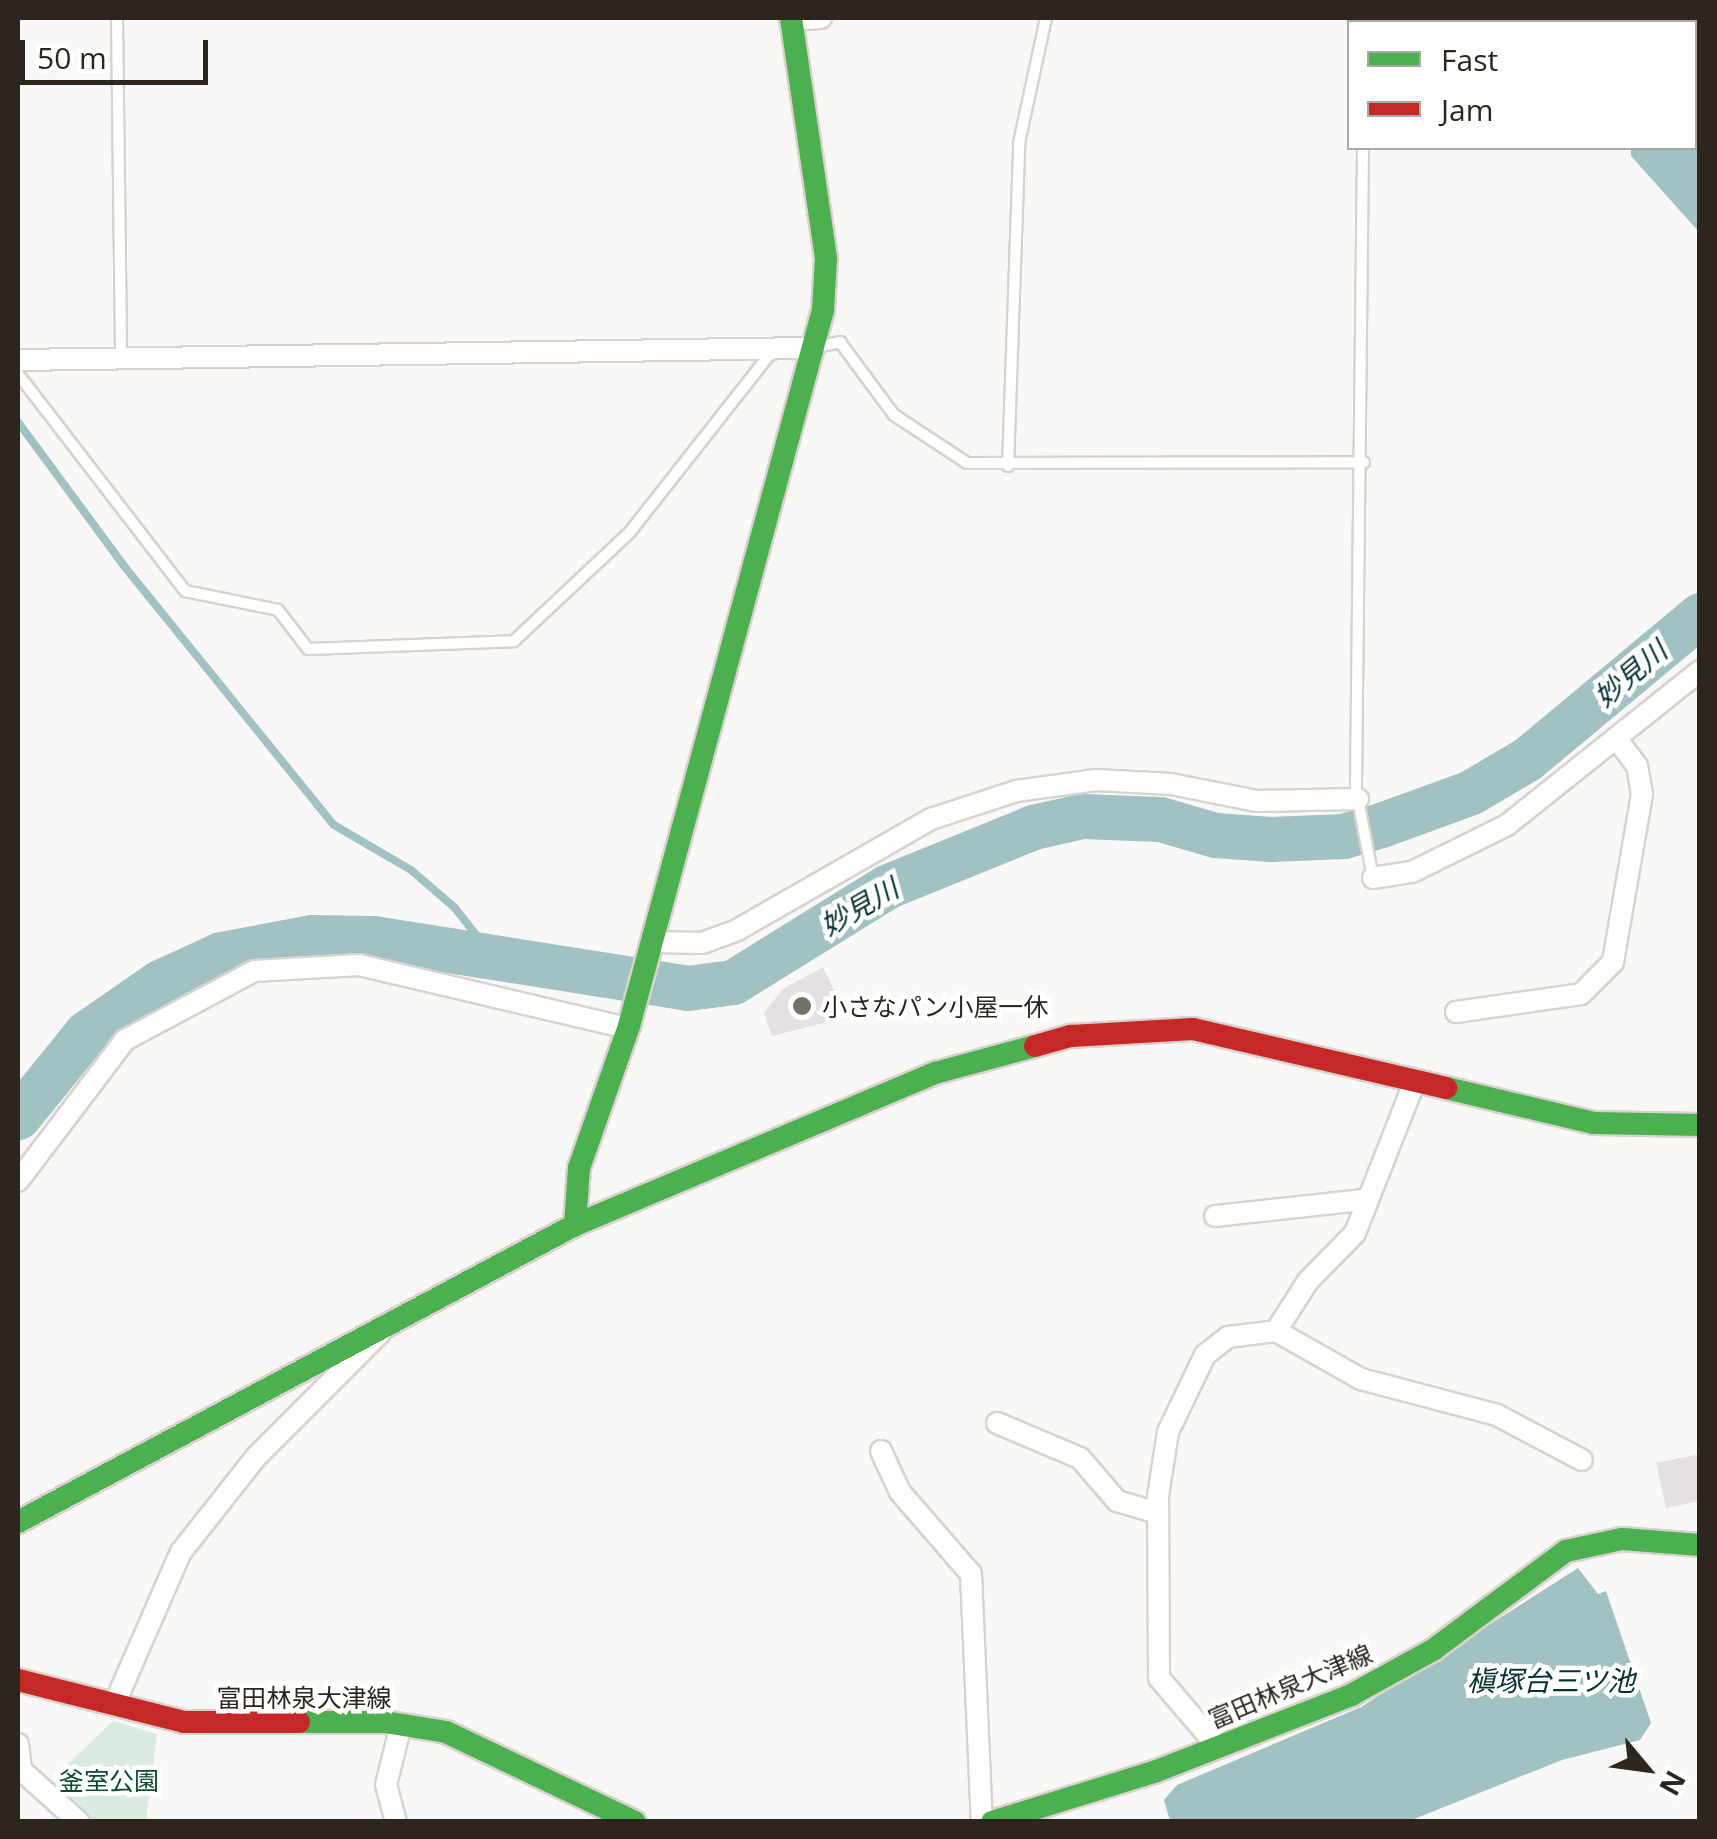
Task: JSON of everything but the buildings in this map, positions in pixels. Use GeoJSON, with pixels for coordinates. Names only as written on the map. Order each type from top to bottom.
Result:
{"type":"FeatureCollection","features":[{"type":"Feature","properties":{"kind":"street"},"geometry":{"type":"LineString","coordinates":[[575,1225],[579,1168],[629,1027],[823,310],[826,258],[791,19],[822,18]]}},
{"type":"Feature","properties":{"kind":"street"},"geometry":{"type":"LineString","coordinates":[[18,360],[812,348]]}},
{"type":"Feature","properties":{"kind":"street"},"geometry":{"type":"LineString","coordinates":[[1372,878],[1412,872],[1507,825],[1700,672]]}},
{"type":"Feature","properties":{"kind":"street"},"geometry":{"type":"LineString","coordinates":[[1456,1012],[1581,994],[1613,962],[1642,794],[1637,766],[1617,739]]}},
{"type":"Feature","properties":{"kind":"street"},"geometry":{"type":"LineString","coordinates":[[651,943],[702,942],[737,930],[931,820],[1016,792],[1096,780],[1171,784],[1258,801],[1358,799]]}},
{"type":"Feature","properties":{"kind":"street"},"geometry":{"type":"LineString","coordinates":[[18,1181],[125,1040],[254,971],[359,965],[629,1027]]}},
{"type":"Feature","properties":{"kind":"street"},"geometry":{"type":"LineString","coordinates":[[18,1522],[390,1320],[575,1225],[935,1073],[1071,1036],[1193,1029],[1594,1123],[1700,1125]]}},
{"type":"Feature","properties":{"kind":"street"},"geometry":{"type":"LineString","coordinates":[[1276,1331],[1308,1282],[1354,1233],[1363,1200],[1415,1081]]}},
{"type":"Feature","properties":{"kind":"street"},"geometry":{"type":"LineString","coordinates":[[1215,1216],[1363,1200]]}},
{"type":"Feature","properties":{"kind":"street"},"geometry":{"type":"LineString","coordinates":[[114,1705],[180,1552],[256,1457],[361,1358],[390,1320]]}},
{"type":"Feature","properties":{"kind":"street"},"geometry":{"type":"LineString","coordinates":[[1218,1747],[1159,1678],[1158,1513],[1168,1432],[1205,1355],[1228,1338],[1276,1331],[1362,1379],[1498,1415],[1582,1460]]}},
{"type":"Feature","properties":{"kind":"street"},"geometry":{"type":"LineString","coordinates":[[998,1423],[1080,1458],[1117,1502],[1158,1513]]}},
{"type":"Feature","properties":{"kind":"street"},"geometry":{"type":"LineString","coordinates":[[881,1450],[900,1492],[971,1574],[982,1822]]}},
{"type":"Feature","properties":{"kind":"street","name":"富田林泉大津線"},"geometry":{"type":"LineString","coordinates":[[992,1822],[1218,1747],[1351,1695],[1433,1650],[1566,1551],[1622,1540],[1700,1545]]}},
{"type":"Feature","properties":{"kind":"street","name":"富田林泉大津線"},"geometry":{"type":"LineString","coordinates":[[18,1680],[114,1705],[221,1725],[401,1724],[446,1732],[635,1822]]}},
{"type":"Feature","properties":{"kind":"street"},"geometry":{"type":"LineString","coordinates":[[396,1822],[386,1785],[401,1724]]}},
{"type":"Feature","properties":{"kind":"street"},"geometry":{"type":"LineString","coordinates":[[18,1744],[19,1778],[79,1822]]}},
{"type":"Feature","properties":{"kind":"lane"},"geometry":{"type":"LineString","coordinates":[[117,18],[121,359]]}},
{"type":"Feature","properties":{"kind":"lane"},"geometry":{"type":"LineString","coordinates":[[1008,466],[1019,143],[1046,18]]}},
{"type":"Feature","properties":{"kind":"lane"},"geometry":{"type":"LineString","coordinates":[[1363,150],[1364,462],[1358,799],[1372,878]]}},
{"type":"Feature","properties":{"kind":"lane"},"geometry":{"type":"LineString","coordinates":[[812,348],[840,342],[894,415],[967,463],[1008,466],[1364,462]]}},
{"type":"Feature","properties":{"kind":"lane"},"geometry":{"type":"LineString","coordinates":[[18,374],[184,590],[278,610],[308,649],[514,641],[630,532],[774,348]]}},
{"type":"Feature","properties":{"kind":"green space","name":"釜室公園"},"geometry":{"type":"Polygon","coordinates":[[[113,1721],[157,1734],[146,1821],[94,1821],[50,1781],[113,1721]]]}},
{"type":"Feature","properties":{"kind":"water"},"geometry":{"type":"Polygon","coordinates":[[[1697,92],[1699,232],[1631,156],[1631,150],[1697,150],[1697,92]]]}},
{"type":"Feature","properties":{"kind":"water","name":"槇塚台三ツ池"},"geometry":{"type":"Polygon","coordinates":[[[1578,1568],[1598,1594],[1606,1591],[1651,1723],[1640,1740],[1562,1760],[1409,1821],[1170,1821],[1164,1800],[1177,1785],[1361,1707],[1578,1568]]]}},
{"type":"Feature","properties":{"kind":"waterway"},"geometry":{"type":"LineString","coordinates":[[18,422],[124,566],[334,825],[411,870],[455,908],[495,959]]}},
{"type":"Feature","properties":{"kind":"waterway","name":"妙見川"},"geometry":{"type":"LineString","coordinates":[[18,1117],[86,1033],[160,982],[221,954],[312,937],[373,938],[687,988],[733,982],[888,886],[1033,827],[1082,816],[1160,819],[1215,835],[1271,839],[1343,836],[1381,825],[1471,792],[1527,759],[1700,615]]}},
{"type":"Feature","properties":{"kind":"traffic: fast"},"geometry":{"type":"LineString","coordinates":[[575,1225],[579,1168],[629,1026],[823,310],[826,258],[791,18]]}},
{"type":"Feature","properties":{"kind":"traffic: fast"},"geometry":{"type":"LineString","coordinates":[[18,1522],[575,1225],[935,1073],[1035,1046]]}},
{"type":"Feature","properties":{"kind":"traffic: fast"},"geometry":{"type":"LineString","coordinates":[[1446,1088],[1594,1123],[1700,1125]]}},
{"type":"Feature","properties":{"kind":"traffic: fast"},"geometry":{"type":"LineString","coordinates":[[992,1822],[1154,1772],[1351,1695],[1433,1650],[1566,1551],[1622,1539],[1700,1545]]}},
{"type":"Feature","properties":{"kind":"traffic: fast"},"geometry":{"type":"LineString","coordinates":[[299,1722],[385,1722],[446,1732],[635,1822]]}},
{"type":"Feature","properties":{"kind":"traffic: jam"},"geometry":{"type":"LineString","coordinates":[[1035,1046],[1071,1036],[1193,1029],[1446,1088]]}},
{"type":"Feature","properties":{"kind":"traffic: jam"},"geometry":{"type":"LineString","coordinates":[[18,1680],[184,1722],[299,1722]]}},
{"type":"Feature","properties":{"kind":"place","name":"小さなパン小屋一休"},"geometry":{"type":"Point","coordinates":[802,1006]}}]}
